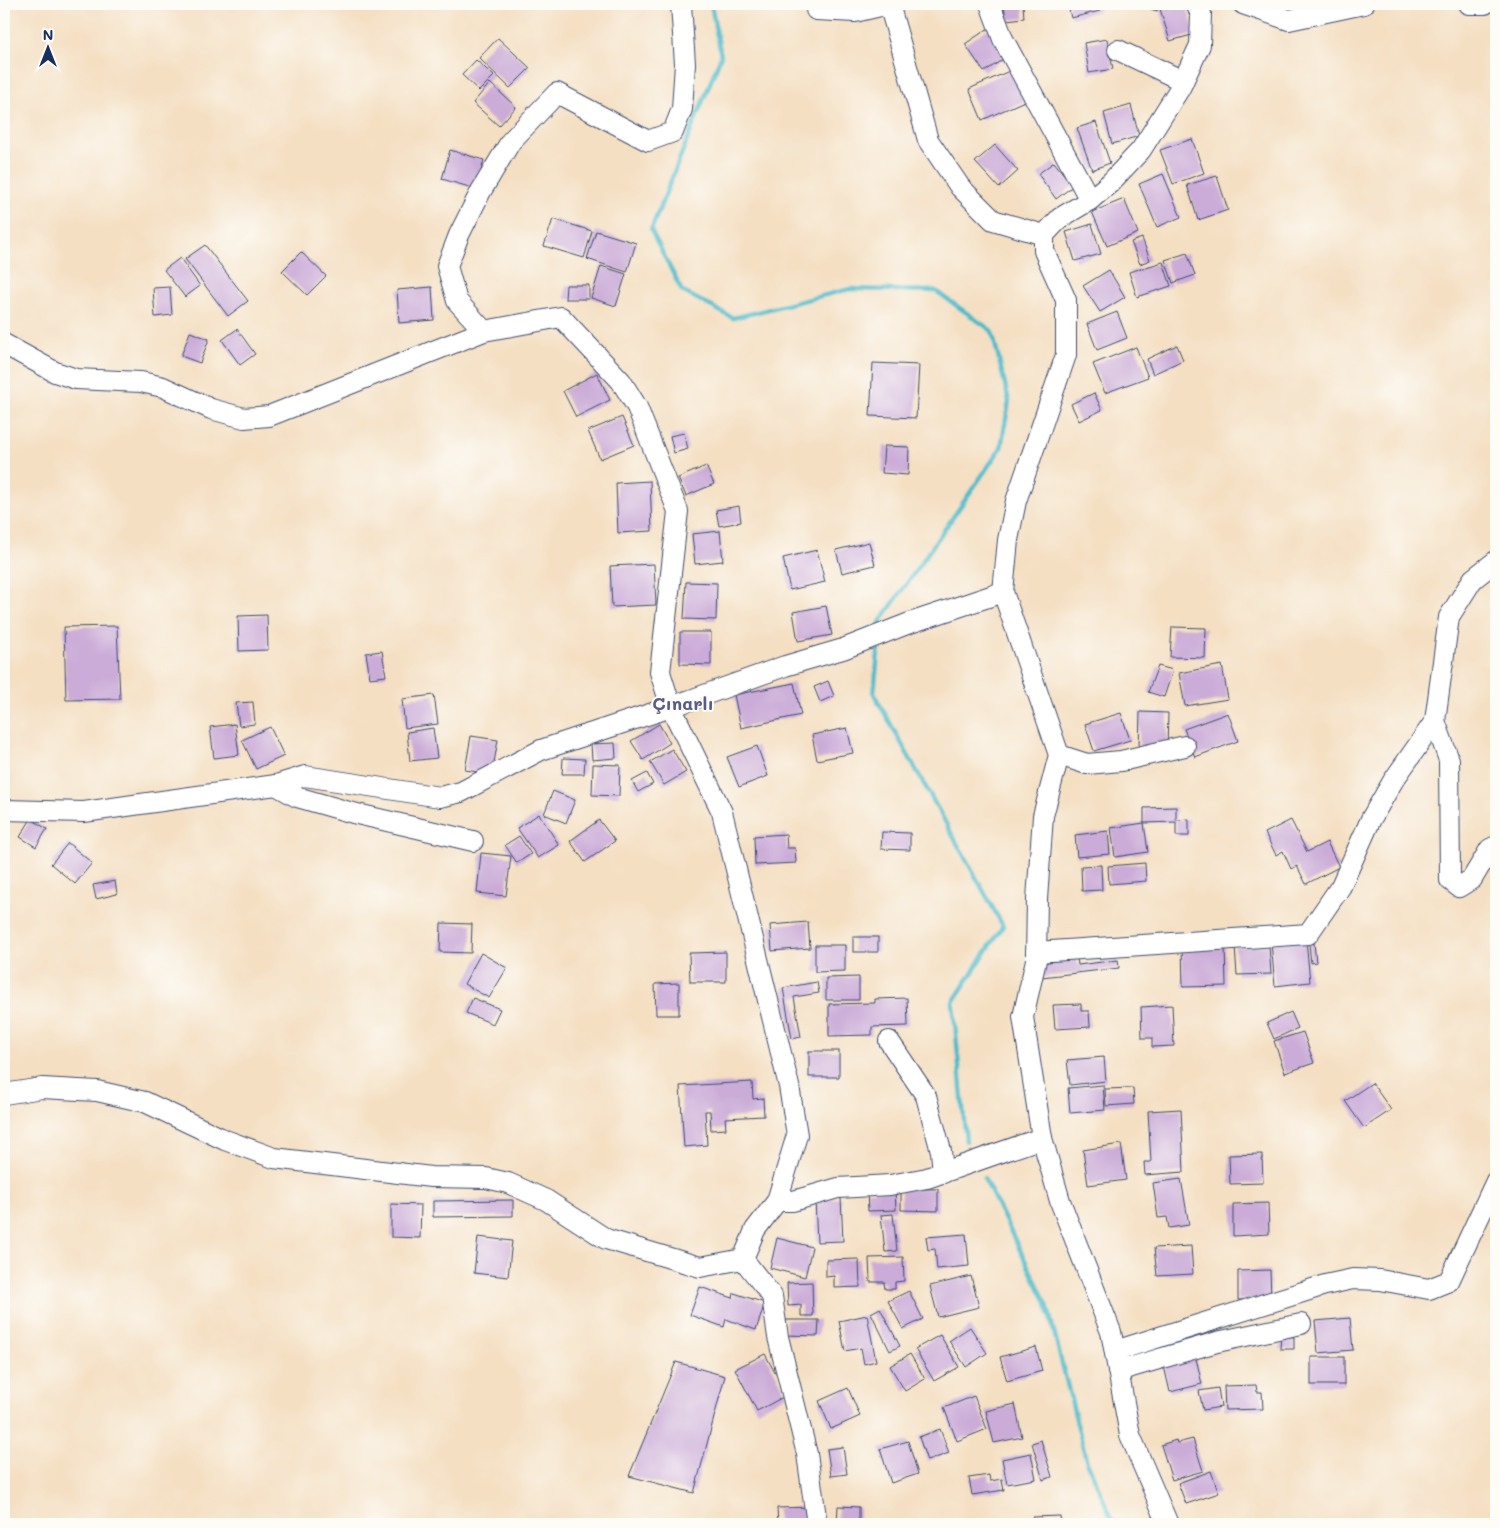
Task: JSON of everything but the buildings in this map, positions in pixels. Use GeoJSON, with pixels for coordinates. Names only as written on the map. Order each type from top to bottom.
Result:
{"type":"FeatureCollection","features":[{"type":"Feature","properties":{"kind":"street"},"geometry":{"type":"LineString","coordinates":[[484,331],[457,301],[448,266],[458,235],[486,182],[511,141],[557,93],[648,141],[672,132],[682,109],[685,64],[681,4]]}},
{"type":"Feature","properties":{"kind":"street"},"geometry":{"type":"LineString","coordinates":[[816,10],[856,12],[889,4],[928,140],[960,187],[993,220],[1044,234]]}},
{"type":"Feature","properties":{"kind":"street"},"geometry":{"type":"LineString","coordinates":[[990,4],[1003,39],[1090,200]]}},
{"type":"Feature","properties":{"kind":"street"},"geometry":{"type":"LineString","coordinates":[[1168,1524],[1130,1435],[1111,1332],[1098,1294],[1060,1200],[1042,1138],[1022,1017],[1036,960],[1037,898],[1043,816],[1059,755],[1002,592],[1008,540],[1016,501],[1066,355],[1066,300],[1044,251],[1044,234],[1060,218],[1090,200],[1110,183],[1141,150],[1183,81],[1200,44],[1201,14],[1196,4]]}},
{"type":"Feature","properties":{"kind":"street"},"geometry":{"type":"LineString","coordinates":[[1243,4],[1289,20],[1364,4]]}},
{"type":"Feature","properties":{"kind":"street"},"geometry":{"type":"LineString","coordinates":[[1469,4],[1485,4]]}},
{"type":"Feature","properties":{"kind":"street"},"geometry":{"type":"LineString","coordinates":[[1118,50],[1183,81]]}},
{"type":"Feature","properties":{"kind":"street"},"geometry":{"type":"LineString","coordinates":[[4,344],[54,372],[76,379],[141,382],[163,387],[211,409],[244,418],[268,416],[484,331],[562,317],[621,381],[637,407],[678,511],[660,672],[671,707],[722,812],[789,1086],[797,1135],[777,1201],[755,1230],[743,1259]]}},
{"type":"Feature","properties":{"kind":"street"},"geometry":{"type":"LineString","coordinates":[[1036,952],[1308,934],[1341,886],[1371,818],[1393,781],[1435,721],[1449,617],[1473,579],[1496,561]]}},
{"type":"Feature","properties":{"kind":"street"},"geometry":{"type":"LineString","coordinates":[[4,810],[84,812],[276,785],[304,776],[440,798],[461,792],[541,750],[671,707],[785,666],[843,649],[907,624],[1002,592]]}},
{"type":"Feature","properties":{"kind":"street"},"geometry":{"type":"LineString","coordinates":[[1435,721],[1449,760],[1450,880],[1459,888],[1472,879],[1490,849],[1496,846]]}},
{"type":"Feature","properties":{"kind":"street"},"geometry":{"type":"LineString","coordinates":[[1059,755],[1087,764],[1121,761],[1185,746]]}},
{"type":"Feature","properties":{"kind":"street"},"geometry":{"type":"LineString","coordinates":[[276,785],[297,797],[325,805],[473,841]]}},
{"type":"Feature","properties":{"kind":"street"},"geometry":{"type":"LineString","coordinates":[[889,1041],[926,1096],[941,1151],[943,1172]]}},
{"type":"Feature","properties":{"kind":"street"},"geometry":{"type":"LineString","coordinates":[[4,1094],[42,1088],[98,1091],[144,1102],[225,1140],[274,1158],[431,1177],[486,1178],[508,1182],[546,1200],[606,1239],[700,1267],[743,1259]]}},
{"type":"Feature","properties":{"kind":"street"},"geometry":{"type":"LineString","coordinates":[[777,1201],[793,1201],[838,1188],[890,1185],[927,1178],[1042,1138]]}},
{"type":"Feature","properties":{"kind":"street"},"geometry":{"type":"LineString","coordinates":[[1115,1351],[1326,1285],[1353,1279],[1380,1280],[1429,1289],[1450,1281],[1496,1182]]}},
{"type":"Feature","properties":{"kind":"street"},"geometry":{"type":"LineString","coordinates":[[743,1259],[772,1296],[778,1336],[807,1454],[817,1524]]}},
{"type":"Feature","properties":{"kind":"street"},"geometry":{"type":"LineString","coordinates":[[1118,1371],[1217,1342],[1301,1324]]}},
{"type":"Feature","properties":{"kind":"waterway"},"geometry":{"type":"LineString","coordinates":[[711,4],[721,56],[651,230],[682,291],[733,318],[850,289],[936,291],[992,331],[1009,401],[1001,448],[880,622],[880,629]]}},
{"type":"Feature","properties":{"kind":"waterway"},"geometry":{"type":"LineString","coordinates":[[879,642],[874,694],[1003,926],[953,1002],[966,1141]]}},
{"type":"Feature","properties":{"kind":"waterway"},"geometry":{"type":"LineString","coordinates":[[984,1178],[1047,1304],[1086,1459],[1114,1524]]}},
{"type":"Feature","properties":{"kind":"district","name":"Çınarlı"},"geometry":{"type":"Point","coordinates":[683,703]}}]}
